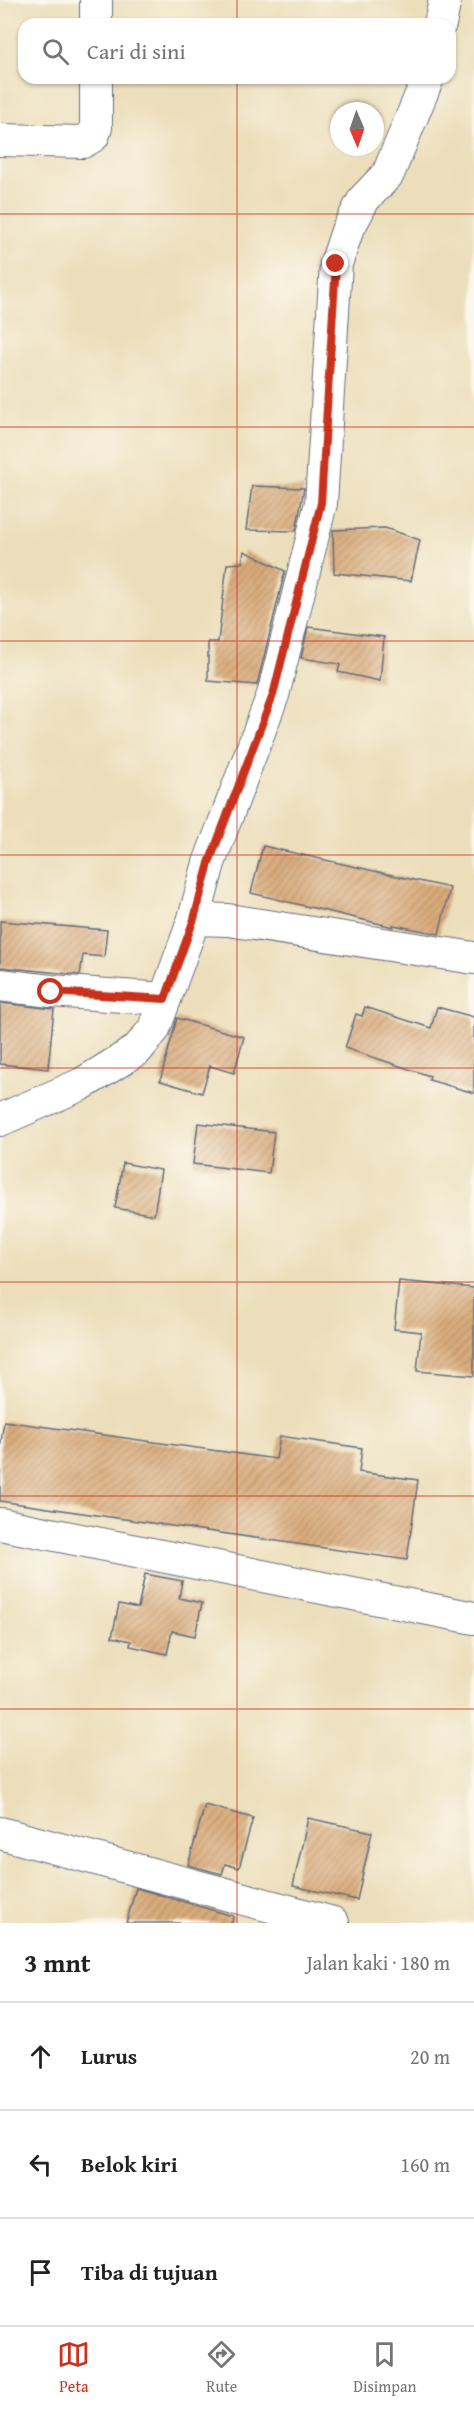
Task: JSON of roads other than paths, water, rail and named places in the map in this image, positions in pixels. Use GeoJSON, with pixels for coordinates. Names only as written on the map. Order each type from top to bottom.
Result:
{"type":"FeatureCollection","features":[{"type":"Feature","properties":{"kind":"street"},"geometry":{"type":"LineString","coordinates":[[96,0],[96,18]]}},
{"type":"Feature","properties":{"kind":"street"},"geometry":{"type":"LineString","coordinates":[[441,18],[445,0]]}},
{"type":"Feature","properties":{"kind":"street"},"geometry":{"type":"LineString","coordinates":[[0,140],[83,142],[93,136],[96,117],[96,84]]}},
{"type":"Feature","properties":{"kind":"street"},"geometry":{"type":"LineString","coordinates":[[0,1120],[82,1084],[137,1050],[154,1029],[194,919],[209,863],[273,695],[321,503],[336,264],[347,231],[364,199],[388,174],[426,84]]}},
{"type":"Feature","properties":{"kind":"street"},"geometry":{"type":"LineString","coordinates":[[194,919],[228,920],[474,958]]}},
{"type":"Feature","properties":{"kind":"street"},"geometry":{"type":"LineString","coordinates":[[0,985],[51,992],[165,999]]}},
{"type":"Feature","properties":{"kind":"street"},"geometry":{"type":"LineString","coordinates":[[0,1524],[474,1618]]}},
{"type":"Feature","properties":{"kind":"street"},"geometry":{"type":"LineString","coordinates":[[0,1833],[333,1923]]}}]}
